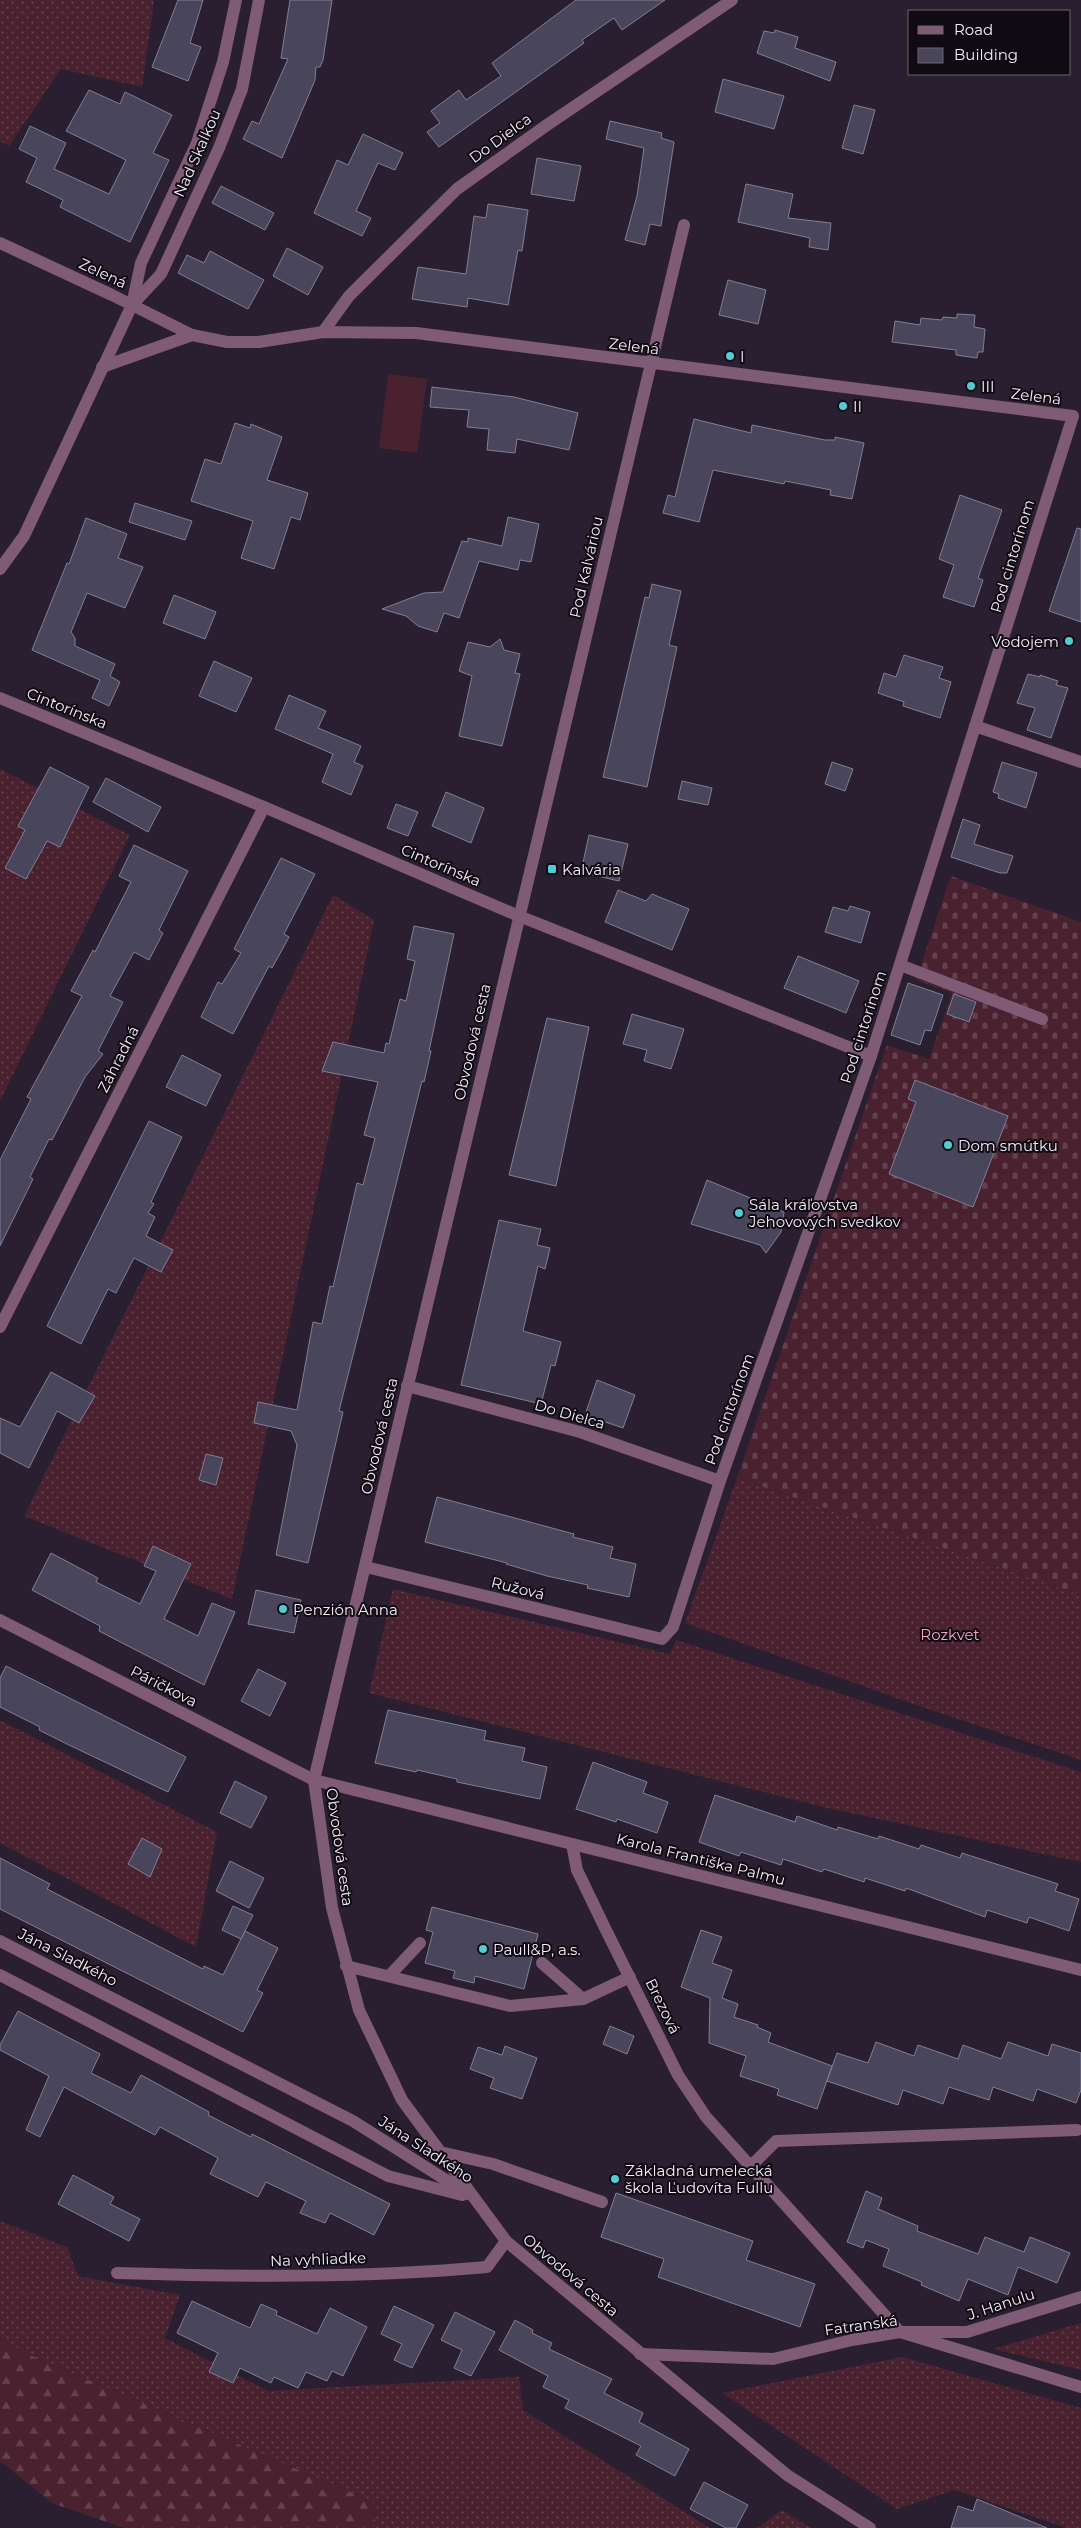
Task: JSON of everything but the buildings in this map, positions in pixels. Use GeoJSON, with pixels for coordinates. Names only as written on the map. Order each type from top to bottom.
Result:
{"type":"FeatureCollection","features":[{"type":"Feature","properties":{"kind":"street","name":"Nad Skalkou"},"geometry":{"type":"LineString","coordinates":[[0,569],[24,536],[132,305],[141,263],[197,142],[223,62],[236,0]]}},
{"type":"Feature","properties":{"kind":"street","name":"Nad Skalkou"},"geometry":{"type":"LineString","coordinates":[[132,305],[161,274],[219,148],[242,89],[259,0]]}},
{"type":"Feature","properties":{"kind":"street","name":"Do Dielca"},"geometry":{"type":"LineString","coordinates":[[324,332],[349,296],[457,189],[546,125],[727,1]]}},
{"type":"Feature","properties":{"kind":"street","name":"Pod Kalváriou"},"geometry":{"type":"LineString","coordinates":[[519,916],[684,225]]}},
{"type":"Feature","properties":{"kind":"street","name":"Zelená"},"geometry":{"type":"LineString","coordinates":[[0,243],[132,305],[192,336],[227,342],[259,342],[324,332],[416,333],[1077,417]]}},
{"type":"Feature","properties":{"kind":"street","name":"Zelená"},"geometry":{"type":"LineString","coordinates":[[102,367],[192,336]]}},
{"type":"Feature","properties":{"kind":"street","name":"Pod cintorínom"},"geometry":{"type":"LineString","coordinates":[[662,1639],[673,1627],[720,1481],[871,1056],[975,726],[1077,417]]}},
{"type":"Feature","properties":{"kind":"street","name":"Cintorínska"},"geometry":{"type":"LineString","coordinates":[[0,698],[264,807],[519,916],[871,1056]]}},
{"type":"Feature","properties":{"kind":"street"},"geometry":{"type":"LineString","coordinates":[[975,726],[1081,762]]}},
{"type":"Feature","properties":{"kind":"street","name":"Záhradná"},"geometry":{"type":"LineString","coordinates":[[0,1327],[264,807]]}},
{"type":"Feature","properties":{"kind":"street","name":"Obvodová cesta"},"geometry":{"type":"LineString","coordinates":[[519,916],[314,1780],[332,1908],[359,2010],[402,2100],[506,2241],[786,2475],[870,2528]]}},
{"type":"Feature","properties":{"kind":"street"},"geometry":{"type":"LineString","coordinates":[[900,965],[1042,1019]]}},
{"type":"Feature","properties":{"kind":"street","name":"Do Dielca"},"geometry":{"type":"LineString","coordinates":[[407,1386],[580,1432],[720,1481]]}},
{"type":"Feature","properties":{"kind":"street","name":"Ružová"},"geometry":{"type":"LineString","coordinates":[[366,1567],[662,1639]]}},
{"type":"Feature","properties":{"kind":"street","name":"Páričkova"},"geometry":{"type":"LineString","coordinates":[[0,1620],[314,1780]]}},
{"type":"Feature","properties":{"kind":"street","name":"Karola Františka Palmu"},"geometry":{"type":"LineString","coordinates":[[314,1780],[1081,1970]]}},
{"type":"Feature","properties":{"kind":"street","name":"Brezová"},"geometry":{"type":"LineString","coordinates":[[572,1844],[577,1870],[678,2075],[706,2117],[900,2332]]}},
{"type":"Feature","properties":{"kind":"street","name":"Jána Sladkého"},"geometry":{"type":"LineString","coordinates":[[0,1941],[353,2121],[474,2198]]}},
{"type":"Feature","properties":{"kind":"street"},"geometry":{"type":"LineString","coordinates":[[389,1976],[420,1943]]}},
{"type":"Feature","properties":{"kind":"street"},"geometry":{"type":"LineString","coordinates":[[542,1963],[583,1999]]}},
{"type":"Feature","properties":{"kind":"street"},"geometry":{"type":"LineString","coordinates":[[346,1966],[510,2006],[583,1999],[630,1977]]}},
{"type":"Feature","properties":{"kind":"street","name":"Jána Sladkého"},"geometry":{"type":"LineString","coordinates":[[0,1975],[388,2176],[474,2198]]}},
{"type":"Feature","properties":{"kind":"street"},"geometry":{"type":"LineString","coordinates":[[751,2166],[776,2141],[1077,2130]]}},
{"type":"Feature","properties":{"kind":"street"},"geometry":{"type":"LineString","coordinates":[[440,2152],[493,2164],[602,2202]]}},
{"type":"Feature","properties":{"kind":"street","name":"Na vyhliadke"},"geometry":{"type":"LineString","coordinates":[[117,2273],[252,2278],[418,2273],[487,2267],[506,2241]]}},
{"type":"Feature","properties":{"kind":"street","name":"J. Hanulu"},"geometry":{"type":"LineString","coordinates":[[900,2332],[967,2332],[1081,2297]]}},
{"type":"Feature","properties":{"kind":"street","name":"Fatranská"},"geometry":{"type":"LineString","coordinates":[[640,2354],[773,2359],[852,2340],[900,2332],[1081,2386]]}},
{"type":"Feature","properties":{"kind":"green space"},"geometry":{"type":"Polygon","coordinates":[[[0,0],[154,0],[142,87],[61,69],[9,146],[0,141],[0,0]]]}},
{"type":"Feature","properties":{"kind":"green space"},"geometry":{"type":"Polygon","coordinates":[[[388,374],[427,379],[417,453],[379,448],[388,374]]]}},
{"type":"Feature","properties":{"kind":"green space"},"geometry":{"type":"Polygon","coordinates":[[[0,769],[130,835],[0,1101],[0,769]]]}},
{"type":"Feature","properties":{"kind":"green space"},"geometry":{"type":"Polygon","coordinates":[[[951,876],[1081,922],[1081,1595],[737,1478],[887,1045],[929,1059],[952,993],[916,980],[951,876]]]}},
{"type":"Feature","properties":{"kind":"green space"},"geometry":{"type":"Polygon","coordinates":[[[333,895],[374,920],[232,1599],[24,1516],[333,895]]]}},
{"type":"Feature","properties":{"kind":"green space","name":"Rozkvet"},"geometry":{"type":"Polygon","coordinates":[[[737,1478],[1081,1595],[1081,1760],[922,1707],[685,1623],[737,1478]]]}},
{"type":"Feature","properties":{"kind":"green space"},"geometry":{"type":"Polygon","coordinates":[[[393,1589],[670,1654],[676,1640],[1081,1772],[1081,1862],[827,1808],[369,1693],[393,1589]]]}},
{"type":"Feature","properties":{"kind":"green space"},"geometry":{"type":"Polygon","coordinates":[[[0,1720],[217,1832],[196,1947],[0,1843],[0,1720]]]}},
{"type":"Feature","properties":{"kind":"green space"},"geometry":{"type":"Polygon","coordinates":[[[0,2221],[67,2247],[78,2276],[180,2295],[165,2338],[268,2391],[519,2377],[523,2410],[710,2528],[376,2528],[373,2502],[23,2352],[0,2338],[0,2221]]]}},
{"type":"Feature","properties":{"kind":"green space"},"geometry":{"type":"Polygon","coordinates":[[[1081,2323],[1081,2370],[993,2349],[1081,2323]]]}},
{"type":"Feature","properties":{"kind":"green space"},"geometry":{"type":"Polygon","coordinates":[[[0,2338],[23,2352],[373,2502],[376,2528],[124,2528],[52,2503],[0,2461],[0,2338]]]}},
{"type":"Feature","properties":{"kind":"green space"},"geometry":{"type":"Polygon","coordinates":[[[902,2357],[1081,2408],[1081,2528],[1067,2528],[955,2490],[897,2509],[722,2393],[902,2357]]]}},
{"type":"Feature","properties":{"kind":"green space"},"geometry":{"type":"Polygon","coordinates":[[[782,2510],[811,2528],[757,2528],[782,2510]]]}},
{"type":"Feature","properties":{"kind":"place","name":"I"},"geometry":{"type":"Point","coordinates":[730,356]}},
{"type":"Feature","properties":{"kind":"place","name":"III"},"geometry":{"type":"Point","coordinates":[971,386]}},
{"type":"Feature","properties":{"kind":"place","name":"II"},"geometry":{"type":"Point","coordinates":[843,406]}},
{"type":"Feature","properties":{"kind":"place","name":"Vodojem"},"geometry":{"type":"Point","coordinates":[1069,641]}},
{"type":"Feature","properties":{"kind":"place","name":"Kalvária"},"geometry":{"type":"Point","coordinates":[552,869]}},
{"type":"Feature","properties":{"kind":"place","name":"Dom smútku"},"geometry":{"type":"Point","coordinates":[948,1145]}},
{"type":"Feature","properties":{"kind":"place","name":"Sála kráľovstva Jehovových svedkov"},"geometry":{"type":"Point","coordinates":[739,1213]}},
{"type":"Feature","properties":{"kind":"place","name":"Penzión Anna"},"geometry":{"type":"Point","coordinates":[283,1609]}},
{"type":"Feature","properties":{"kind":"place","name":"Paull&P, a.s."},"geometry":{"type":"Point","coordinates":[483,1949]}},
{"type":"Feature","properties":{"kind":"place","name":"Základná umelecká škola Ľudovíta Fullu"},"geometry":{"type":"Point","coordinates":[615,2179]}}]}
